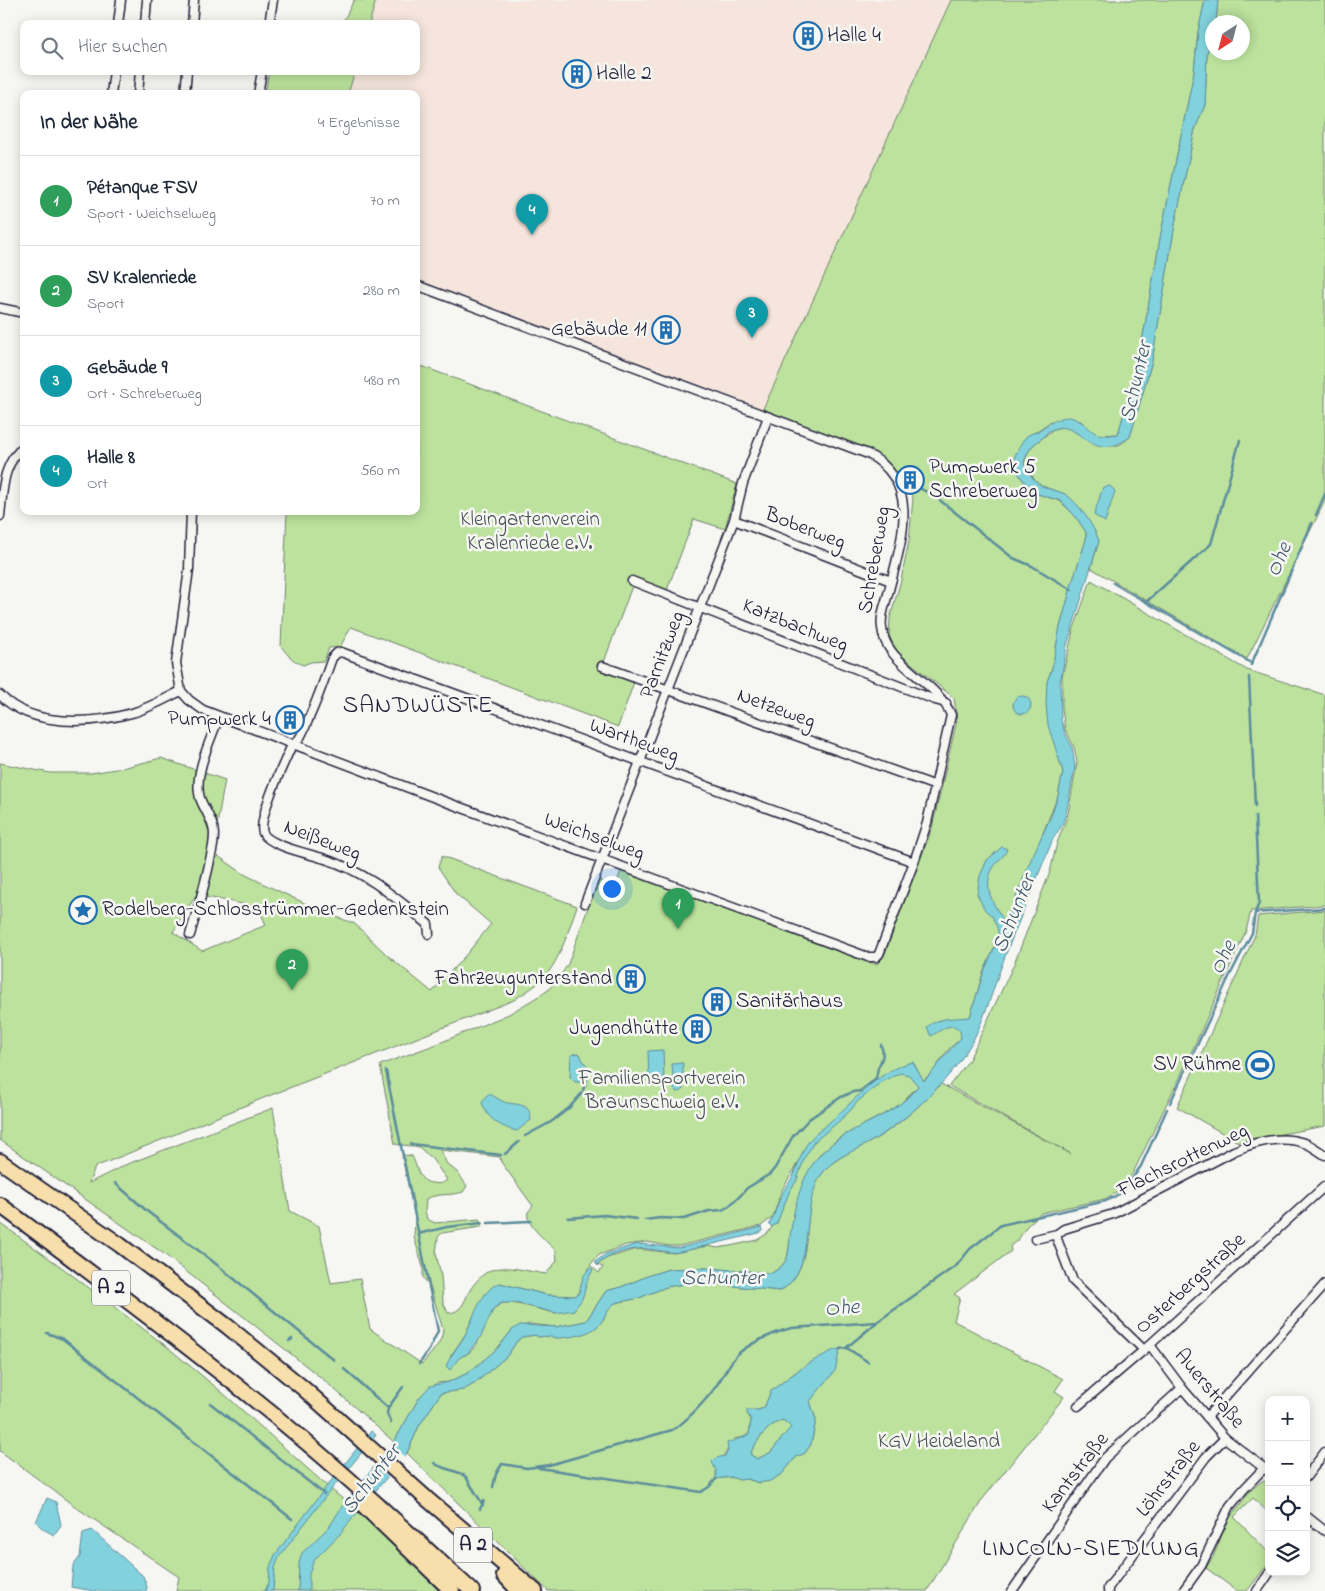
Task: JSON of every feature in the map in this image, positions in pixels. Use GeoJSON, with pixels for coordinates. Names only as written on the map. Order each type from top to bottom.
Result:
{"type":"FeatureCollection","features":[{"type":"Feature","properties":{"kind":"highway","name":"A 2"},"geometry":{"type":"LineString","coordinates":[[0,1161],[120,1245],[235,1332],[344,1423],[427,1499],[519,1591]]}},
{"type":"Feature","properties":{"kind":"highway","name":"A 2"},"geometry":{"type":"LineString","coordinates":[[0,1204],[221,1373],[401,1533],[472,1591]]}},
{"type":"Feature","properties":{"kind":"highway"},"geometry":{"type":"LineString","coordinates":[[427,1499],[535,1591]]}},
{"type":"Feature","properties":{"kind":"highway"},"geometry":{"type":"LineString","coordinates":[[401,1533],[452,1591]]}},
{"type":"Feature","properties":{"kind":"street"},"geometry":{"type":"LineString","coordinates":[[118,20],[121,0]]}},
{"type":"Feature","properties":{"kind":"street"},"geometry":{"type":"LineString","coordinates":[[145,20],[147,0]]}},
{"type":"Feature","properties":{"kind":"street"},"geometry":{"type":"LineString","coordinates":[[192,20],[194,0]]}},
{"type":"Feature","properties":{"kind":"street"},"geometry":{"type":"LineString","coordinates":[[270,20],[273,0]]}},
{"type":"Feature","properties":{"kind":"street"},"geometry":{"type":"LineString","coordinates":[[112,90],[114,75]]}},
{"type":"Feature","properties":{"kind":"street"},"geometry":{"type":"LineString","coordinates":[[138,90],[140,75]]}},
{"type":"Feature","properties":{"kind":"street"},"geometry":{"type":"LineString","coordinates":[[185,90],[187,75]]}},
{"type":"Feature","properties":{"kind":"street"},"geometry":{"type":"LineString","coordinates":[[259,90],[261,75]]}},
{"type":"Feature","properties":{"kind":"street","name":"Schreberweg"},"geometry":{"type":"LineString","coordinates":[[420,286],[868,454],[888,469],[900,488],[904,506],[904,522],[881,622],[885,642],[896,657],[946,703]]}},
{"type":"Feature","properties":{"kind":"street"},"geometry":{"type":"LineString","coordinates":[[0,308],[20,312]]}},
{"type":"Feature","properties":{"kind":"street","name":"Parnitzweg"},"geometry":{"type":"LineString","coordinates":[[585,903],[601,858],[670,689],[734,520],[743,483],[768,417]]}},
{"type":"Feature","properties":{"kind":"street"},"geometry":{"type":"LineString","coordinates":[[0,516],[8,468],[14,456],[20,451]]}},
{"type":"Feature","properties":{"kind":"street"},"geometry":{"type":"LineString","coordinates":[[0,695],[15,708],[31,714],[52,718],[84,720],[109,718],[133,712],[153,705],[181,691],[176,663],[189,569],[191,515]]}},
{"type":"Feature","properties":{"kind":"street","name":"Boberweg"},"geometry":{"type":"LineString","coordinates":[[734,520],[891,581]]}},
{"type":"Feature","properties":{"kind":"street","name":"Katzbachweg"},"geometry":{"type":"LineString","coordinates":[[632,581],[926,697],[946,703]]}},
{"type":"Feature","properties":{"kind":"street","name":"Neißeweg"},"geometry":{"type":"LineString","coordinates":[[341,652],[332,658],[309,719],[299,739],[293,744],[275,784],[262,824],[264,835],[274,843],[331,860],[359,873],[374,882],[428,924],[429,934]]}},
{"type":"Feature","properties":{"kind":"street","name":"Wartheweg"},"geometry":{"type":"LineString","coordinates":[[341,652],[914,862]]}},
{"type":"Feature","properties":{"kind":"street","name":"Netzeweg"},"geometry":{"type":"LineString","coordinates":[[602,666],[936,786]]}},
{"type":"Feature","properties":{"kind":"street","name":"Weichselweg"},"geometry":{"type":"LineString","coordinates":[[181,691],[196,705],[219,717],[868,956],[876,956],[881,951],[914,862]]}},
{"type":"Feature","properties":{"kind":"street"},"geometry":{"type":"LineString","coordinates":[[914,862],[927,823],[951,715],[946,703]]}},
{"type":"Feature","properties":{"kind":"street"},"geometry":{"type":"LineString","coordinates":[[190,935],[207,876],[214,834],[212,821],[204,810],[200,797],[199,775],[219,717]]}},
{"type":"Feature","properties":{"kind":"street","name":"Flachsrottenweg"},"geometry":{"type":"LineString","coordinates":[[1035,1239],[1057,1234],[1064,1229],[1113,1214],[1234,1151],[1254,1143],[1293,1140],[1307,1144],[1325,1155]]}},
{"type":"Feature","properties":{"kind":"street","name":"Osterbergstraße"},"geometry":{"type":"LineString","coordinates":[[1078,1406],[1147,1347],[1325,1186]]}},
{"type":"Feature","properties":{"kind":"street"},"geometry":{"type":"LineString","coordinates":[[1057,1234],[1057,1240],[1073,1281],[1147,1347]]}},
{"type":"Feature","properties":{"kind":"street"},"geometry":{"type":"LineString","coordinates":[[1207,1417],[1325,1284]]}},
{"type":"Feature","properties":{"kind":"street","name":"Auerstraße"},"geometry":{"type":"LineString","coordinates":[[1147,1347],[1226,1438],[1265,1468]]}},
{"type":"Feature","properties":{"kind":"street","name":"Kantstraße"},"geometry":{"type":"LineString","coordinates":[[1012,1591],[1105,1458],[1182,1388]]}},
{"type":"Feature","properties":{"kind":"street","name":"Löhrstraße"},"geometry":{"type":"LineString","coordinates":[[1108,1591],[1108,1588],[1206,1457],[1226,1438]]}},
{"type":"Feature","properties":{"kind":"street"},"geometry":{"type":"LineString","coordinates":[[1310,1472],[1325,1452]]}},
{"type":"Feature","properties":{"kind":"street"},"geometry":{"type":"LineString","coordinates":[[1183,1591],[1201,1566],[1230,1506],[1243,1490],[1265,1472]]}},
{"type":"Feature","properties":{"kind":"street"},"geometry":{"type":"LineString","coordinates":[[1310,1521],[1325,1532]]}},
{"type":"Feature","properties":{"kind":"street"},"geometry":{"type":"LineString","coordinates":[[1256,1591],[1267,1576]]}},
{"type":"Feature","properties":{"kind":"shaded area"},"geometry":{"type":"Polygon","coordinates":[[[376,0],[951,0],[763,409],[420,280],[420,90],[349,90],[354,75],[420,75],[420,20],[370,20],[376,0]]]}},
{"type":"Feature","properties":{"kind":"green space"},"geometry":{"type":"Polygon","coordinates":[[[354,0],[376,0],[370,20],[344,20],[354,0]]]}},
{"type":"Feature","properties":{"kind":"green space","name":"Familiensportverein Braunschweig e.V."},"geometry":{"type":"Polygon","coordinates":[[[951,0],[1205,0],[1198,32],[1194,72],[1161,233],[1144,331],[1135,375],[1118,434],[1100,435],[1093,433],[1081,421],[1060,419],[1051,421],[1026,437],[1017,471],[1031,492],[1060,501],[1076,517],[1086,532],[1086,540],[1060,627],[1052,668],[1047,682],[1058,755],[1063,772],[1058,796],[1006,924],[983,973],[970,1017],[961,1038],[948,1050],[934,1070],[897,1107],[839,1138],[820,1154],[805,1178],[796,1208],[787,1259],[781,1267],[772,1273],[706,1268],[669,1269],[606,1291],[586,1321],[556,1327],[529,1324],[512,1330],[497,1349],[468,1373],[449,1382],[437,1383],[419,1398],[394,1442],[324,1380],[164,1254],[0,1140],[0,763],[50,773],[91,773],[122,768],[161,758],[225,780],[212,852],[244,874],[319,910],[355,924],[387,955],[432,992],[491,924],[456,894],[438,867],[442,856],[577,906],[565,941],[552,967],[540,982],[514,1000],[266,1097],[95,1167],[89,1183],[125,1165],[273,1108],[290,1211],[319,1226],[331,1283],[360,1279],[370,1329],[422,1364],[438,1344],[443,1330],[431,1289],[423,1277],[423,1267],[414,1237],[415,1217],[402,1157],[404,1155],[412,1156],[419,1173],[427,1182],[438,1184],[447,1180],[432,1159],[419,1147],[395,1144],[380,1065],[509,1014],[547,991],[568,964],[598,880],[615,887],[621,871],[877,964],[884,956],[932,828],[957,720],[954,698],[896,651],[889,635],[890,618],[901,580],[909,541],[913,498],[908,488],[886,460],[862,448],[763,409],[951,0]],[[196,895],[173,932],[202,951],[266,925],[258,907],[196,895]],[[440,1150],[447,1164],[458,1173],[467,1186],[463,1192],[426,1199],[425,1211],[427,1219],[435,1223],[479,1219],[482,1223],[481,1227],[442,1233],[438,1237],[436,1253],[441,1276],[443,1302],[448,1313],[452,1313],[464,1303],[476,1282],[491,1270],[511,1268],[546,1274],[557,1261],[556,1251],[533,1228],[530,1222],[528,1212],[533,1206],[501,1162],[500,1157],[440,1150]],[[797,1164],[781,1192],[773,1217],[761,1226],[679,1246],[647,1242],[626,1245],[599,1255],[590,1265],[599,1273],[603,1267],[597,1265],[607,1258],[637,1249],[674,1253],[707,1246],[718,1248],[757,1240],[768,1233],[772,1227],[786,1199],[797,1164]],[[499,1283],[487,1292],[465,1335],[450,1357],[462,1356],[470,1352],[477,1344],[496,1307],[503,1303],[556,1313],[575,1296],[547,1295],[499,1283]]]}},
{"type":"Feature","properties":{"kind":"green space"},"geometry":{"type":"Polygon","coordinates":[[[1218,0],[1325,0],[1325,501],[1247,659],[1091,568],[1099,541],[1065,494],[1036,482],[1024,463],[1028,452],[1035,444],[1051,431],[1060,427],[1070,428],[1084,438],[1111,446],[1123,443],[1130,437],[1152,361],[1175,224],[1195,129],[1205,105],[1207,60],[1250,60],[1250,15],[1217,15],[1218,0]]]}},
{"type":"Feature","properties":{"kind":"green space"},"geometry":{"type":"Polygon","coordinates":[[[268,75],[354,75],[349,90],[266,90],[268,75]]]}},
{"type":"Feature","properties":{"kind":"green space","name":"Kleingartenverein Kralenriede e.V."},"geometry":{"type":"Polygon","coordinates":[[[420,365],[737,484],[725,529],[694,519],[667,590],[635,578],[601,670],[634,682],[618,727],[351,627],[340,647],[329,648],[324,661],[303,665],[290,657],[281,646],[287,515],[420,515],[420,365]]]}},
{"type":"Feature","properties":{"kind":"green space","name":"KGV Heideland"},"geometry":{"type":"Polygon","coordinates":[[[1091,580],[1247,670],[1325,695],[1325,905],[1251,911],[1246,931],[1187,1062],[1133,1173],[1121,1190],[1105,1199],[1041,1213],[1027,1226],[1018,1240],[1010,1246],[1011,1251],[954,1294],[960,1298],[954,1321],[1063,1379],[1055,1391],[1064,1397],[982,1500],[927,1591],[548,1591],[407,1453],[419,1426],[441,1393],[463,1390],[474,1384],[507,1356],[522,1337],[547,1335],[557,1338],[603,1320],[611,1305],[615,1303],[639,1298],[666,1287],[696,1282],[780,1291],[792,1281],[800,1269],[804,1254],[810,1205],[820,1176],[838,1159],[892,1128],[918,1107],[941,1084],[1071,1154],[949,1086],[969,1060],[1014,964],[1050,872],[1057,843],[1068,814],[1077,762],[1074,747],[1065,729],[1062,708],[1062,677],[1073,631],[1091,580]],[[800,1369],[771,1391],[764,1408],[747,1413],[751,1420],[749,1434],[734,1439],[720,1463],[716,1479],[738,1478],[759,1483],[782,1474],[796,1457],[805,1453],[811,1444],[816,1420],[810,1401],[828,1380],[800,1369]]]}},
{"type":"Feature","properties":{"kind":"green space","name":"SV Rühme"},"geometry":{"type":"Polygon","coordinates":[[[1325,910],[1325,1126],[1238,1142],[1177,1107],[1255,935],[1258,916],[1325,910]]]}},
{"type":"Feature","properties":{"kind":"green space"},"geometry":{"type":"Polygon","coordinates":[[[0,1223],[166,1346],[224,1394],[327,1486],[394,1542],[439,1591],[176,1591],[179,1577],[77,1508],[0,1451],[0,1223]]]}},
{"type":"Feature","properties":{"kind":"green space"},"geometry":{"type":"Polygon","coordinates":[[[783,1420],[792,1427],[770,1453],[757,1459],[750,1454],[764,1433],[772,1425],[783,1420]]]}},
{"type":"Feature","properties":{"kind":"green space"},"geometry":{"type":"Polygon","coordinates":[[[1262,1481],[1265,1481],[1265,1509],[1253,1498],[1234,1517],[1265,1549],[1265,1568],[1247,1591],[1237,1591],[1206,1568],[1213,1557],[1230,1515],[1232,1515],[1250,1491],[1262,1481]]]}},
{"type":"Feature","properties":{"kind":"water","name":"Schunter"},"geometry":{"type":"Polygon","coordinates":[[[1205,0],[1218,0],[1217,15],[1205,15],[1205,60],[1207,60],[1205,105],[1195,129],[1175,224],[1152,361],[1130,437],[1116,445],[1104,446],[1094,444],[1069,429],[1060,428],[1049,431],[1032,447],[1024,463],[1031,476],[1037,482],[1065,494],[1076,503],[1090,522],[1099,541],[1067,645],[1060,683],[1061,720],[1072,747],[1075,766],[1066,814],[1062,825],[1053,839],[1022,914],[973,1040],[951,1072],[917,1108],[884,1133],[837,1159],[825,1170],[814,1191],[810,1206],[804,1254],[799,1269],[792,1281],[780,1291],[696,1282],[666,1287],[639,1298],[615,1303],[598,1326],[585,1333],[559,1338],[535,1335],[522,1337],[507,1356],[474,1384],[463,1390],[441,1393],[419,1426],[407,1453],[339,1535],[314,1560],[309,1574],[309,1591],[298,1591],[299,1563],[302,1553],[330,1526],[341,1508],[394,1442],[419,1398],[430,1386],[449,1382],[468,1373],[497,1349],[512,1330],[520,1325],[556,1327],[586,1321],[606,1291],[650,1275],[669,1269],[706,1268],[772,1273],[781,1266],[787,1257],[796,1205],[804,1180],[812,1165],[836,1141],[894,1108],[918,1086],[909,1075],[900,1073],[882,1082],[857,1102],[851,1110],[814,1142],[805,1157],[777,1223],[772,1227],[769,1224],[781,1196],[794,1175],[809,1141],[869,1086],[890,1071],[913,1062],[924,1081],[961,1038],[960,1030],[954,1026],[946,1027],[931,1036],[927,1027],[937,1021],[970,1017],[983,974],[999,937],[992,916],[985,910],[977,894],[980,876],[987,860],[1002,847],[1007,849],[995,865],[989,881],[990,895],[993,903],[1006,923],[1058,796],[1063,772],[1048,725],[1046,704],[1047,682],[1052,668],[1060,627],[1086,540],[1086,532],[1076,517],[1061,501],[1031,492],[1017,471],[1014,458],[1026,437],[1064,418],[1069,417],[1080,421],[1092,431],[1101,435],[1118,434],[1135,375],[1144,331],[1161,233],[1194,72],[1198,32],[1205,0]]]}},
{"type":"Feature","properties":{"kind":"water"},"geometry":{"type":"Polygon","coordinates":[[[1110,486],[1115,491],[1105,522],[1094,515],[1103,487],[1110,486]]]}},
{"type":"Feature","properties":{"kind":"water"},"geometry":{"type":"Polygon","coordinates":[[[1018,696],[1026,696],[1031,701],[1029,712],[1018,714],[1013,709],[1013,701],[1018,696]]]}},
{"type":"Feature","properties":{"kind":"water"},"geometry":{"type":"Polygon","coordinates":[[[663,1050],[664,1079],[649,1080],[648,1051],[663,1050]]]}},
{"type":"Feature","properties":{"kind":"water"},"geometry":{"type":"Polygon","coordinates":[[[580,1054],[590,1069],[589,1078],[582,1082],[575,1082],[570,1077],[571,1055],[580,1054]]]}},
{"type":"Feature","properties":{"kind":"water"},"geometry":{"type":"Polygon","coordinates":[[[683,1063],[683,1088],[682,1091],[677,1092],[674,1089],[672,1064],[683,1063]]]}},
{"type":"Feature","properties":{"kind":"water"},"geometry":{"type":"Polygon","coordinates":[[[489,1094],[505,1102],[524,1106],[529,1111],[531,1120],[517,1131],[500,1125],[484,1108],[482,1102],[489,1094]]]}},
{"type":"Feature","properties":{"kind":"water"},"geometry":{"type":"Polygon","coordinates":[[[762,1227],[763,1231],[759,1233],[680,1252],[637,1249],[616,1254],[597,1265],[595,1262],[606,1254],[637,1244],[679,1248],[762,1227]]]}},
{"type":"Feature","properties":{"kind":"water"},"geometry":{"type":"Polygon","coordinates":[[[590,1267],[593,1270],[582,1299],[574,1310],[556,1313],[516,1303],[502,1303],[494,1308],[481,1336],[468,1353],[459,1358],[450,1370],[446,1366],[465,1335],[482,1298],[492,1287],[499,1283],[547,1295],[575,1296],[579,1293],[583,1277],[590,1267]]]}},
{"type":"Feature","properties":{"kind":"water"},"geometry":{"type":"Polygon","coordinates":[[[840,1349],[835,1371],[810,1401],[816,1420],[811,1444],[805,1453],[796,1457],[782,1474],[770,1481],[759,1483],[748,1479],[739,1480],[731,1477],[716,1479],[716,1470],[712,1462],[716,1458],[725,1456],[728,1451],[727,1443],[749,1434],[751,1420],[747,1410],[764,1408],[771,1391],[800,1369],[834,1350],[840,1349]],[[783,1420],[772,1425],[759,1438],[750,1454],[757,1459],[770,1453],[791,1427],[783,1420]]]}},
{"type":"Feature","properties":{"kind":"water"},"geometry":{"type":"Polygon","coordinates":[[[371,1431],[376,1435],[279,1557],[275,1568],[273,1591],[265,1591],[269,1582],[270,1567],[275,1555],[371,1431]]]}},
{"type":"Feature","properties":{"kind":"water"},"geometry":{"type":"Polygon","coordinates":[[[47,1498],[56,1502],[61,1525],[54,1535],[43,1529],[36,1522],[47,1498]]]}},
{"type":"Feature","properties":{"kind":"water"},"geometry":{"type":"Polygon","coordinates":[[[92,1530],[143,1576],[147,1587],[146,1591],[94,1591],[71,1587],[73,1566],[80,1557],[83,1533],[92,1530]]]}},
{"type":"Feature","properties":{"kind":"pier"},"geometry":{"type":"Polygon","coordinates":[[[390,1444],[406,1458],[390,1479],[374,1464],[390,1444]]]}},
{"type":"Feature","properties":{"kind":"waterway"},"geometry":{"type":"LineString","coordinates":[[1146,602],[1211,544],[1240,440]]}},
{"type":"Feature","properties":{"kind":"waterway"},"geometry":{"type":"LineString","coordinates":[[916,486],[932,495]]}},
{"type":"Feature","properties":{"kind":"waterway","name":"Ohe"},"geometry":{"type":"LineString","coordinates":[[1316,515],[1325,494]]}},
{"type":"Feature","properties":{"kind":"waterway"},"geometry":{"type":"LineString","coordinates":[[937,498],[1013,558],[1032,566],[1072,590]]}},
{"type":"Feature","properties":{"kind":"waterway","name":"Ohe"},"geometry":{"type":"LineString","coordinates":[[1251,665],[1312,523]]}},
{"type":"Feature","properties":{"kind":"waterway"},"geometry":{"type":"LineString","coordinates":[[1113,583],[1251,663]]}},
{"type":"Feature","properties":{"kind":"waterway","name":"Ohe"},"geometry":{"type":"LineString","coordinates":[[1249,677],[1255,806]]}},
{"type":"Feature","properties":{"kind":"waterway","name":"Ohe"},"geometry":{"type":"LineString","coordinates":[[1170,1103],[1229,977],[1252,933],[1255,913],[1259,903],[1255,816]]}},
{"type":"Feature","properties":{"kind":"waterway"},"geometry":{"type":"LineString","coordinates":[[1255,913],[1325,908]]}},
{"type":"Feature","properties":{"kind":"waterway"},"geometry":{"type":"LineString","coordinates":[[879,1066],[883,1055],[881,1045]]}},
{"type":"Feature","properties":{"kind":"waterway"},"geometry":{"type":"LineString","coordinates":[[645,1220],[660,1218],[684,1219],[728,1207],[747,1188],[770,1174],[793,1136],[809,1119],[841,1097],[860,1091],[876,1078],[878,1068]]}},
{"type":"Feature","properties":{"kind":"waterway"},"geometry":{"type":"LineString","coordinates":[[386,1071],[438,1331],[429,1350],[419,1364]]}},
{"type":"Feature","properties":{"kind":"waterway"},"geometry":{"type":"LineString","coordinates":[[583,1090],[587,1080]]}},
{"type":"Feature","properties":{"kind":"waterway"},"geometry":{"type":"LineString","coordinates":[[525,1136],[551,1122],[569,1108],[582,1093]]}},
{"type":"Feature","properties":{"kind":"waterway","name":"Ohe"},"geometry":{"type":"LineString","coordinates":[[493,1487],[496,1474],[502,1464],[527,1468],[549,1465],[672,1430],[707,1398],[737,1355],[755,1342],[792,1328],[877,1322],[957,1265],[970,1249],[1001,1225],[1106,1201],[1123,1192],[1141,1166],[1167,1109]]}},
{"type":"Feature","properties":{"kind":"waterway"},"geometry":{"type":"LineString","coordinates":[[505,1154],[519,1142]]}},
{"type":"Feature","properties":{"kind":"waterway"},"geometry":{"type":"LineString","coordinates":[[411,1144],[501,1155]]}},
{"type":"Feature","properties":{"kind":"waterway"},"geometry":{"type":"LineString","coordinates":[[115,1183],[148,1212],[211,1260],[334,1360]]}},
{"type":"Feature","properties":{"kind":"waterway"},"geometry":{"type":"LineString","coordinates":[[568,1218],[604,1215],[637,1219]]}},
{"type":"Feature","properties":{"kind":"waterway"},"geometry":{"type":"LineString","coordinates":[[488,1223],[531,1221]]}},
{"type":"Feature","properties":{"kind":"waterway"},"geometry":{"type":"LineString","coordinates":[[418,1234],[447,1227],[482,1223]]}},
{"type":"Feature","properties":{"kind":"waterway"},"geometry":{"type":"LineString","coordinates":[[840,1349],[846,1348],[876,1323]]}},
{"type":"Feature","properties":{"kind":"waterway"},"geometry":{"type":"LineString","coordinates":[[47,1333],[63,1339],[292,1519]]}},
{"type":"Feature","properties":{"kind":"waterway"},"geometry":{"type":"LineString","coordinates":[[847,1348],[868,1362]]}},
{"type":"Feature","properties":{"kind":"waterway"},"geometry":{"type":"LineString","coordinates":[[344,1369],[388,1408],[387,1414],[391,1423]]}},
{"type":"Feature","properties":{"kind":"waterway"},"geometry":{"type":"LineString","coordinates":[[388,1408],[403,1387]]}},
{"type":"Feature","properties":{"kind":"waterway"},"geometry":{"type":"LineString","coordinates":[[210,1403],[324,1494]]}},
{"type":"Feature","properties":{"kind":"waterway"},"geometry":{"type":"LineString","coordinates":[[434,1463],[466,1477],[483,1505]]}},
{"type":"Feature","properties":{"kind":"waterway"},"geometry":{"type":"LineString","coordinates":[[539,1468],[701,1492],[716,1479]]}},
{"type":"Feature","properties":{"kind":"waterway","name":"Ohe"},"geometry":{"type":"LineString","coordinates":[[480,1509],[484,1501]]}},
{"type":"Feature","properties":{"kind":"place","name":"Halle 4"},"geometry":{"type":"Point","coordinates":[808,36]}},
{"type":"Feature","properties":{"kind":"place","name":"Halle 2"},"geometry":{"type":"Point","coordinates":[577,74]}},
{"type":"Feature","properties":{"kind":"place","name":"Halle 8"},"geometry":{"type":"Point","coordinates":[532,235]}},
{"type":"Feature","properties":{"kind":"place","name":"Gebäude 11"},"geometry":{"type":"Point","coordinates":[666,330]}},
{"type":"Feature","properties":{"kind":"place","name":"Gebäude 9"},"geometry":{"type":"Point","coordinates":[752,338]}},
{"type":"Feature","properties":{"kind":"place","name":"Pumpwerk 5 Schreberweg"},"geometry":{"type":"Point","coordinates":[910,480]}},
{"type":"Feature","properties":{"kind":"place","name":"Pumpwerk 4"},"geometry":{"type":"Point","coordinates":[290,720]}},
{"type":"Feature","properties":{"kind":"place","name":"Rodelberg-Schlosstrümmer-Gedenkstein"},"geometry":{"type":"Point","coordinates":[83,910]}},
{"type":"Feature","properties":{"kind":"place","name":"Pétanque FSV"},"geometry":{"type":"Point","coordinates":[678,929]}},
{"type":"Feature","properties":{"kind":"place","name":"Fahrzeugunterstand"},"geometry":{"type":"Point","coordinates":[631,979]}},
{"type":"Feature","properties":{"kind":"place","name":"SV Kralenriede"},"geometry":{"type":"Point","coordinates":[292,990]}},
{"type":"Feature","properties":{"kind":"place","name":"Sanitärhaus"},"geometry":{"type":"Point","coordinates":[717,1002]}},
{"type":"Feature","properties":{"kind":"place","name":"Jugendhütte"},"geometry":{"type":"Point","coordinates":[697,1029]}},
{"type":"Feature","properties":{"kind":"place","name":"SV Rühme"},"geometry":{"type":"Point","coordinates":[1260,1065]}},
{"type":"Feature","properties":{"kind":"district","name":"SANDWÜSTE"},"geometry":{"type":"Point","coordinates":[418,706]}},
{"type":"Feature","properties":{"kind":"district","name":"LINCOLN-SIEDLUNG"},"geometry":{"type":"Point","coordinates":[1091,1549]}}]}
